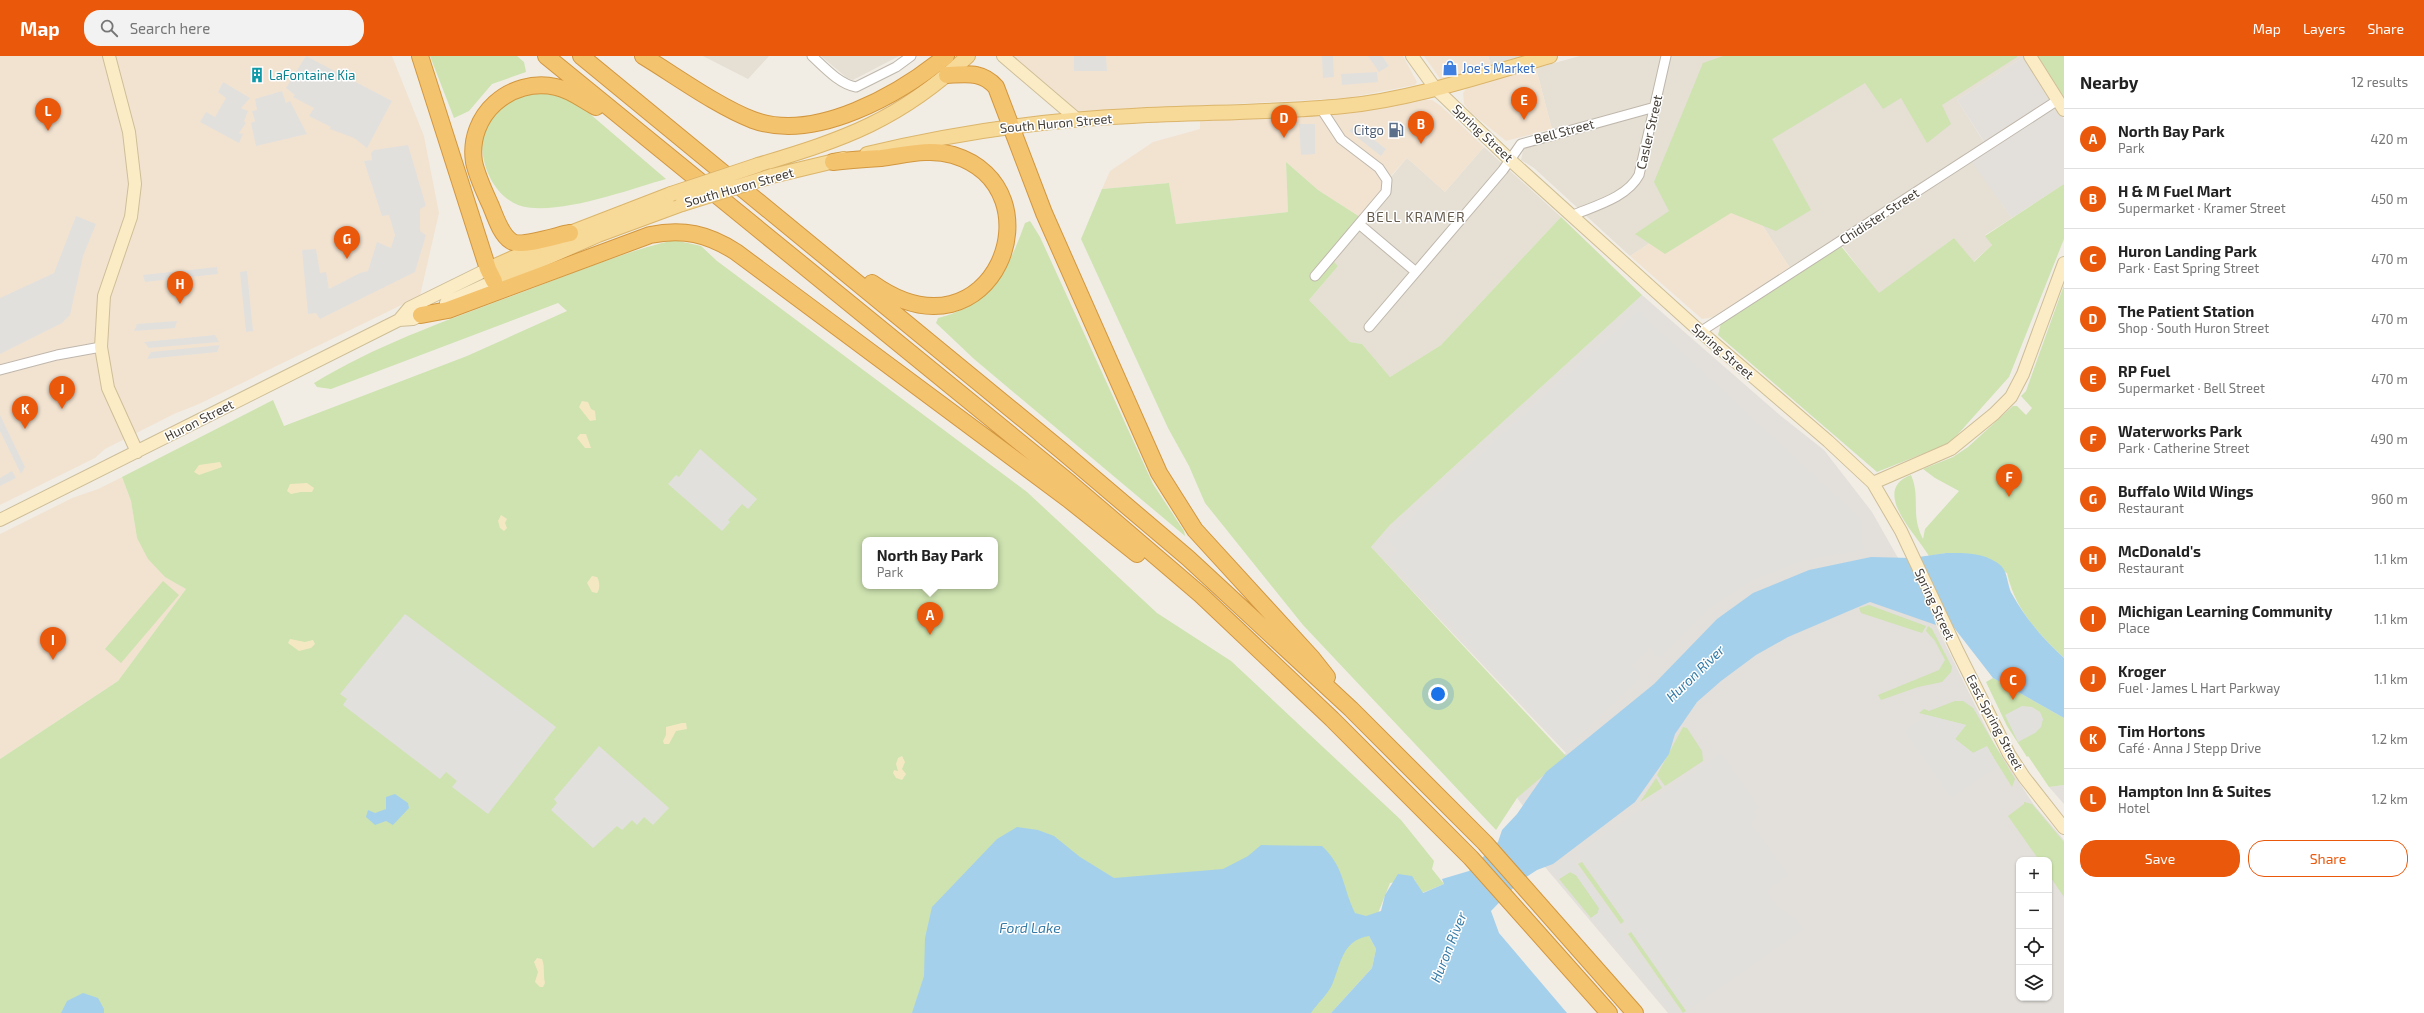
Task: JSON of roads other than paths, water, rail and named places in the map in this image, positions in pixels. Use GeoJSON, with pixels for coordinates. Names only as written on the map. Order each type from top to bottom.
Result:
{"type":"FeatureCollection","features":[{"type":"Feature","properties":{"kind":"highway"},"geometry":{"type":"LineString","coordinates":[[420,56],[491,275]]}},
{"type":"Feature","properties":{"kind":"highway"},"geometry":{"type":"LineString","coordinates":[[546,56],[1070,483],[1201,595],[1332,719],[1471,858],[1610,1013]]}},
{"type":"Feature","properties":{"kind":"highway"},"geometry":{"type":"LineString","coordinates":[[581,56],[1062,451],[1188,558],[1351,709],[1484,843],[1524,886],[1635,1013]]}},
{"type":"Feature","properties":{"kind":"highway"},"geometry":{"type":"LineString","coordinates":[[643,56],[736,112],[753,120],[785,126],[818,122],[854,111],[905,86],[946,56]]}},
{"type":"Feature","properties":{"kind":"highway"},"geometry":{"type":"LineString","coordinates":[[947,75],[974,74],[990,80],[1001,96],[1011,128],[1041,206],[1158,473],[1195,530],[1312,658],[1351,709]]}},
{"type":"Feature","properties":{"kind":"highway"},"geometry":{"type":"LineString","coordinates":[[570,233],[520,243],[510,241],[498,222],[474,162],[474,144],[484,116],[503,96],[519,89],[544,85],[568,91],[628,123]]}},
{"type":"Feature","properties":{"kind":"highway"},"geometry":{"type":"LineString","coordinates":[[830,260],[861,275],[888,295],[908,304],[925,307],[941,307],[959,301],[986,283],[1003,256],[1008,226],[1001,197],[992,181],[974,165],[952,155],[914,153],[833,162]]}},
{"type":"Feature","properties":{"kind":"highway"},"geometry":{"type":"LineString","coordinates":[[421,315],[448,310],[650,235],[677,231],[704,235],[720,241],[736,252],[1068,499],[1160,573],[1201,595]]}},
{"type":"Feature","properties":{"kind":"main road"},"geometry":{"type":"LineString","coordinates":[[109,56],[129,132],[135,184],[131,217],[104,296],[101,347],[108,388],[137,452]]}},
{"type":"Feature","properties":{"kind":"main road","name":"South Huron Street"},"geometry":{"type":"LineString","coordinates":[[399,320],[421,315],[491,275],[570,233],[671,194],[820,147],[862,130],[896,114],[922,96],[968,56]]}},
{"type":"Feature","properties":{"kind":"main road"},"geometry":{"type":"LineString","coordinates":[[1003,56],[1078,120]]}},
{"type":"Feature","properties":{"kind":"main road","name":"Spring Street"},"geometry":{"type":"LineString","coordinates":[[1413,56],[1435,88],[1509,159],[1700,332],[1828,440],[1873,483],[1901,531],[1958,652]]}},
{"type":"Feature","properties":{"kind":"main road","name":"South Huron Street"},"geometry":{"type":"LineString","coordinates":[[399,320],[409,308],[491,275],[682,204],[772,176],[922,141],[1078,120],[1130,116],[1320,107],[1381,100],[1435,88],[1550,56]]}},
{"type":"Feature","properties":{"kind":"main road"},"geometry":{"type":"LineString","coordinates":[[2030,56],[2061,105]]}},
{"type":"Feature","properties":{"kind":"main road"},"geometry":{"type":"LineString","coordinates":[[1873,483],[1951,449],[1994,414],[2011,397],[2023,374],[2064,263]]}},
{"type":"Feature","properties":{"kind":"main road","name":"Huron Street"},"geometry":{"type":"LineString","coordinates":[[0,520],[399,320]]}},
{"type":"Feature","properties":{"kind":"main road","name":"East Spring Street"},"geometry":{"type":"LineString","coordinates":[[1958,652],[2009,754],[2024,777],[2064,828]]}},
{"type":"Feature","properties":{"kind":"street"},"geometry":{"type":"LineString","coordinates":[[812,56],[840,80],[856,87],[896,67],[911,56]]}},
{"type":"Feature","properties":{"kind":"street","name":"Casler Street"},"geometry":{"type":"LineString","coordinates":[[1571,216],[1632,187],[1639,175],[1666,56]]}},
{"type":"Feature","properties":{"kind":"street","name":"Chidister Street"},"geometry":{"type":"LineString","coordinates":[[1700,332],[2061,105]]}},
{"type":"Feature","properties":{"kind":"street"},"geometry":{"type":"LineString","coordinates":[[1315,276],[1386,192],[1387,180],[1379,168],[1341,139],[1320,107]]}},
{"type":"Feature","properties":{"kind":"street","name":"Bell Street"},"geometry":{"type":"LineString","coordinates":[[1369,327],[1503,170],[1509,159],[1521,144],[1655,107]]}},
{"type":"Feature","properties":{"kind":"street"},"geometry":{"type":"LineString","coordinates":[[1359,224],[1416,272]]}},
{"type":"Feature","properties":{"kind":"street"},"geometry":{"type":"LineString","coordinates":[[0,370],[57,355],[101,347]]}},
{"type":"Feature","properties":{"kind":"water","name":"Ford Lake"},"geometry":{"type":"Polygon","coordinates":[[[1946,553],[1984,556],[1996,562],[2003,568],[2010,590],[2023,612],[2049,644],[2064,658],[2064,718],[1993,678],[1924,589],[1936,625],[1870,602],[1788,637],[1756,655],[1721,681],[1697,702],[1675,734],[1669,754],[1635,802],[1553,864],[1537,870],[1520,881],[1491,911],[1499,933],[1567,1013],[1331,1013],[1372,968],[1376,949],[1369,936],[1360,938],[1353,942],[1348,948],[1344,954],[1332,985],[1311,1013],[912,1013],[924,976],[925,938],[932,907],[997,839],[1017,827],[1038,830],[1054,836],[1080,857],[1114,878],[1223,869],[1248,856],[1261,845],[1322,846],[1335,862],[1339,870],[1355,913],[1366,916],[1381,911],[1385,895],[1398,874],[1412,876],[1423,893],[1444,884],[1442,879],[1469,871],[1498,842],[1502,830],[1517,814],[1546,772],[1654,684],[1717,619],[1753,593],[1809,570],[1871,557],[1912,558],[1946,553]]]}},
{"type":"Feature","properties":{"kind":"water"},"geometry":{"type":"Polygon","coordinates":[[[395,794],[408,803],[409,808],[393,825],[386,821],[375,825],[366,817],[368,810],[375,813],[386,809],[386,797],[395,794]]]}},
{"type":"Feature","properties":{"kind":"water"},"geometry":{"type":"Polygon","coordinates":[[[83,993],[98,998],[104,1009],[104,1013],[61,1013],[67,1001],[83,993]]]}},
{"type":"Feature","properties":{"kind":"place","name":"Joe's Market"},"geometry":{"type":"Point","coordinates":[1450,68]}},
{"type":"Feature","properties":{"kind":"place","name":"LaFontaine Kia"},"geometry":{"type":"Point","coordinates":[257,75]}},
{"type":"Feature","properties":{"kind":"place","name":"RP Fuel"},"geometry":{"type":"Point","coordinates":[1524,120]}},
{"type":"Feature","properties":{"kind":"place","name":"Citgo"},"geometry":{"type":"Point","coordinates":[1396,130]}},
{"type":"Feature","properties":{"kind":"place","name":"Hampton Inn & Suites"},"geometry":{"type":"Point","coordinates":[48,131]}},
{"type":"Feature","properties":{"kind":"place","name":"The Patient Station"},"geometry":{"type":"Point","coordinates":[1284,138]}},
{"type":"Feature","properties":{"kind":"place","name":"H & M Fuel Mart"},"geometry":{"type":"Point","coordinates":[1421,144]}},
{"type":"Feature","properties":{"kind":"place","name":"Buffalo Wild Wings"},"geometry":{"type":"Point","coordinates":[347,259]}},
{"type":"Feature","properties":{"kind":"place","name":"McDonald's"},"geometry":{"type":"Point","coordinates":[180,304]}},
{"type":"Feature","properties":{"kind":"place","name":"Kroger"},"geometry":{"type":"Point","coordinates":[62,409]}},
{"type":"Feature","properties":{"kind":"place","name":"Tim Hortons"},"geometry":{"type":"Point","coordinates":[25,429]}},
{"type":"Feature","properties":{"kind":"place","name":"Waterworks Park"},"geometry":{"type":"Point","coordinates":[2009,497]}},
{"type":"Feature","properties":{"kind":"place","name":"North Bay Park"},"geometry":{"type":"Point","coordinates":[930,635]}},
{"type":"Feature","properties":{"kind":"place","name":"Michigan Learning Community"},"geometry":{"type":"Point","coordinates":[53,660]}},
{"type":"Feature","properties":{"kind":"place","name":"Huron Landing Park"},"geometry":{"type":"Point","coordinates":[2013,700]}},
{"type":"Feature","properties":{"kind":"district","name":"BELL KRAMER"},"geometry":{"type":"Point","coordinates":[1416,216]}},
{"type":"Feature","properties":{"kind":"water label","name":"Huron River"},"geometry":{"type":"Point","coordinates":[1695,673]}},
{"type":"Feature","properties":{"kind":"water label","name":"Huron River"},"geometry":{"type":"Point","coordinates":[1448,947]}}]}
